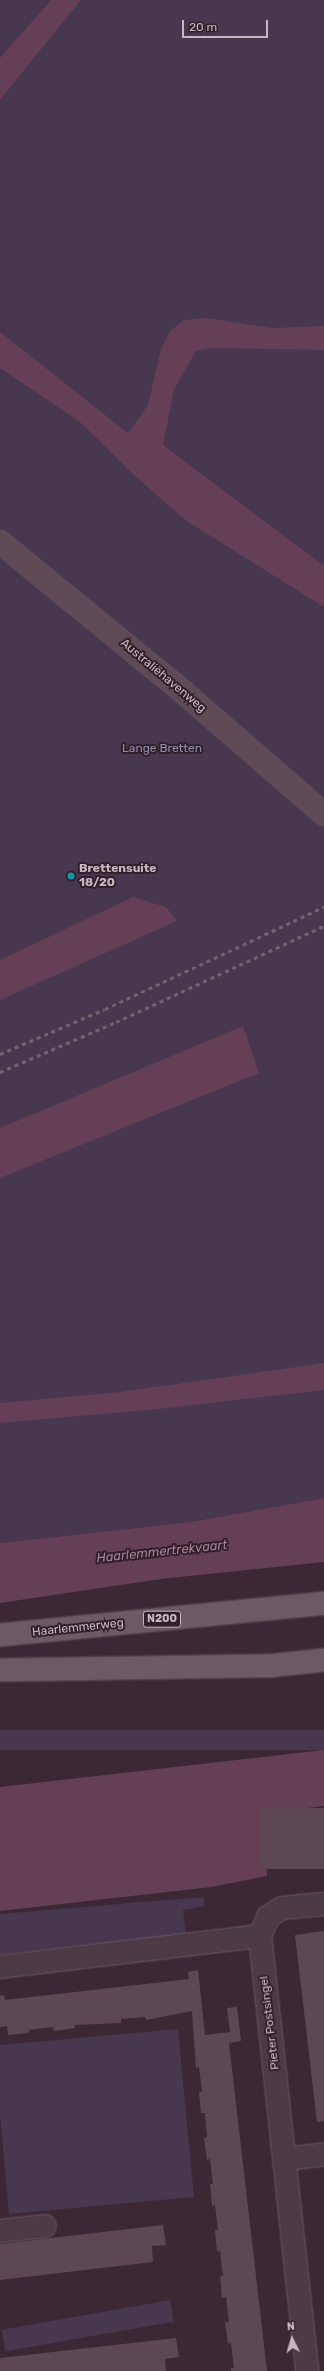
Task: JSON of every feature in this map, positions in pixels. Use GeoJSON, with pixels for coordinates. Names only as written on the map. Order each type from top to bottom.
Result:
{"type":"FeatureCollection","features":[{"type":"Feature","properties":{"kind":"main road","name":"Haarlemmerweg"},"geometry":{"type":"LineString","coordinates":[[0,1635],[324,1603]]}},
{"type":"Feature","properties":{"kind":"main road"},"geometry":{"type":"LineString","coordinates":[[0,1670],[268,1666],[324,1660]]}},
{"type":"Feature","properties":{"kind":"street","name":"Australiëhavenweg"},"geometry":{"type":"LineString","coordinates":[[0,542],[183,692],[324,814]]}},
{"type":"Feature","properties":{"kind":"street"},"geometry":{"type":"LineString","coordinates":[[0,1967],[260,1936],[268,1918],[282,1908],[324,1904]]}},
{"type":"Feature","properties":{"kind":"street","name":"Pieter Postsingel"},"geometry":{"type":"LineString","coordinates":[[260,1936],[286,2159],[307,2371]]}},
{"type":"Feature","properties":{"kind":"street"},"geometry":{"type":"LineString","coordinates":[[286,2159],[324,2154]]}},
{"type":"Feature","properties":{"kind":"street"},"geometry":{"type":"LineString","coordinates":[[0,2231],[45,2226]]}},
{"type":"Feature","properties":{"kind":"green space","name":"Lange Bretten"},"geometry":{"type":"Polygon","coordinates":[[[0,0],[324,0],[324,1498],[190,1522],[0,1543],[0,0]]]}},
{"type":"Feature","properties":{"kind":"green space"},"geometry":{"type":"Polygon","coordinates":[[[0,1730],[324,1730],[324,1750],[0,1750],[0,1730]]]}},
{"type":"Feature","properties":{"kind":"green space"},"geometry":{"type":"Polygon","coordinates":[[[203,1897],[205,1906],[183,1910],[186,1934],[0,1955],[0,1914],[203,1897]]]}},
{"type":"Feature","properties":{"kind":"green space"},"geometry":{"type":"Polygon","coordinates":[[[178,2029],[194,2197],[9,2214],[0,2115],[0,2045],[178,2029]]]}},
{"type":"Feature","properties":{"kind":"green space"},"geometry":{"type":"Polygon","coordinates":[[[170,2300],[174,2322],[5,2351],[2,2330],[170,2300]]]}},
{"type":"Feature","properties":{"kind":"water"},"geometry":{"type":"Polygon","coordinates":[[[51,0],[81,0],[0,100],[0,58],[51,0]]]}},
{"type":"Feature","properties":{"kind":"water"},"geometry":{"type":"Polygon","coordinates":[[[207,318],[272,328],[324,326],[324,350],[211,348],[196,351],[174,390],[163,445],[324,566],[324,607],[185,520],[134,475],[80,422],[0,368],[0,332],[128,433],[148,405],[161,349],[170,331],[184,320],[207,318]]]}},
{"type":"Feature","properties":{"kind":"water"},"geometry":{"type":"Polygon","coordinates":[[[133,897],[166,907],[177,921],[0,1000],[0,960],[133,897]]]}},
{"type":"Feature","properties":{"kind":"water"},"geometry":{"type":"Polygon","coordinates":[[[243,1026],[259,1073],[0,1178],[0,1128],[243,1026]]]}},
{"type":"Feature","properties":{"kind":"water"},"geometry":{"type":"Polygon","coordinates":[[[324,1363],[324,1390],[159,1409],[0,1423],[0,1403],[120,1392],[324,1363]]]}},
{"type":"Feature","properties":{"kind":"water","name":"Haarlemmertrekvaart"},"geometry":{"type":"Polygon","coordinates":[[[324,1498],[324,1562],[161,1579],[0,1603],[0,1543],[190,1522],[324,1498]]]}},
{"type":"Feature","properties":{"kind":"water"},"geometry":{"type":"Polygon","coordinates":[[[324,1750],[324,1806],[265,1813],[267,1876],[211,1887],[0,1911],[0,1787],[324,1750]]]}},
{"type":"Feature","properties":{"kind":"building"},"geometry":{"type":"Polygon","coordinates":[[[259,1808],[324,1808],[324,1869],[259,1869],[259,1808]]]}},
{"type":"Feature","properties":{"kind":"building"},"geometry":{"type":"Polygon","coordinates":[[[324,1931],[324,2121],[317,2122],[295,1935],[324,1931]]]}},
{"type":"Feature","properties":{"kind":"building"},"geometry":{"type":"Polygon","coordinates":[[[198,1970],[205,2035],[230,2032],[227,2008],[237,2007],[241,2041],[229,2043],[267,2371],[231,2371],[231,2368],[234,2368],[231,2343],[228,2344],[225,2322],[229,2322],[226,2297],[222,2298],[220,2276],[223,2276],[220,2251],[217,2252],[215,2230],[218,2230],[215,2205],[212,2206],[210,2184],[213,2184],[210,2159],[207,2160],[204,2138],[207,2137],[205,2113],[201,2113],[199,2092],[202,2092],[199,2067],[196,2068],[192,2011],[146,2020],[145,2017],[121,2019],[121,2023],[75,2025],[75,2028],[54,2031],[53,2027],[29,2030],[29,2033],[8,2035],[7,2026],[0,2027],[0,1996],[4,1995],[5,2000],[189,1979],[188,1972],[198,1970]]]}},
{"type":"Feature","properties":{"kind":"building"},"geometry":{"type":"Polygon","coordinates":[[[163,2225],[166,2245],[152,2246],[153,2262],[0,2280],[0,2244],[163,2225]]]}},
{"type":"Feature","properties":{"kind":"building"},"geometry":{"type":"Polygon","coordinates":[[[176,2338],[179,2357],[165,2359],[166,2371],[0,2371],[0,2358],[176,2338]]]}},
{"type":"Feature","properties":{"kind":"railway"},"geometry":{"type":"LineString","coordinates":[[0,1054],[105,1009],[324,907]]}},
{"type":"Feature","properties":{"kind":"railway"},"geometry":{"type":"LineString","coordinates":[[0,1072],[116,1022],[324,926]]}},
{"type":"Feature","properties":{"kind":"place","name":"Brettensuite 18/20"},"geometry":{"type":"Point","coordinates":[71,876]}}]}
